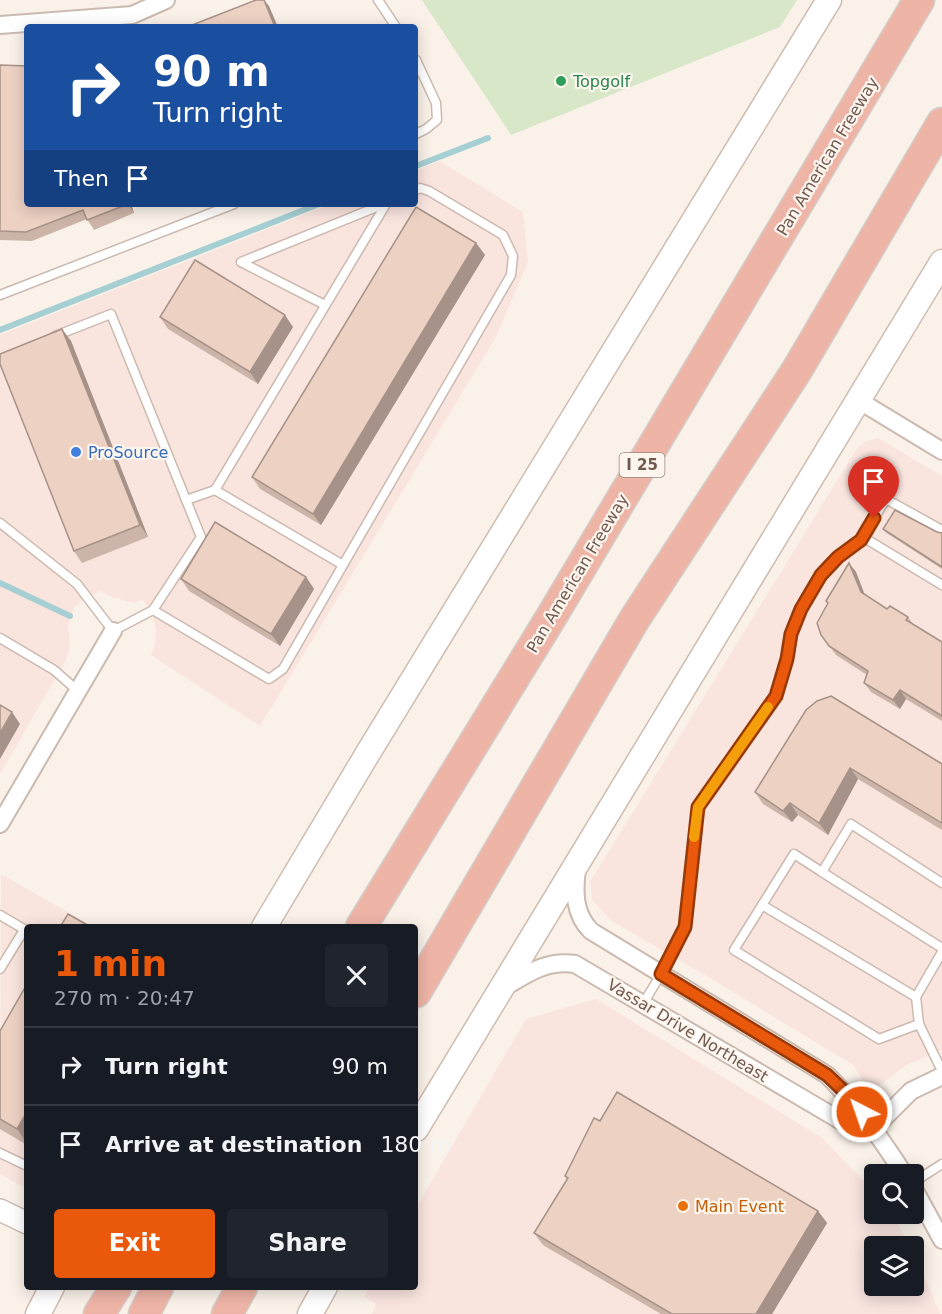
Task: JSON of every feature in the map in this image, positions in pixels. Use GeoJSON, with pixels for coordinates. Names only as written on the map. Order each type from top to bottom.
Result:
{"type":"FeatureCollection","features":[{"type":"Feature","properties":{"kind":"highway","name":"Pan American Freeway"},"geometry":{"type":"LineString","coordinates":[[363,924],[550,619],[919,0]]}},
{"type":"Feature","properties":{"kind":"highway"},"geometry":{"type":"LineString","coordinates":[[797,370],[942,123]]}},
{"type":"Feature","properties":{"kind":"highway"},"geometry":{"type":"LineString","coordinates":[[418,989],[634,620],[797,370],[942,156]]}},
{"type":"Feature","properties":{"kind":"highway"},"geometry":{"type":"LineString","coordinates":[[99,1314],[114,1290]]}},
{"type":"Feature","properties":{"kind":"highway"},"geometry":{"type":"LineString","coordinates":[[144,1314],[156,1290]]}},
{"type":"Feature","properties":{"kind":"highway"},"geometry":{"type":"LineString","coordinates":[[227,1314],[240,1290]]}},
{"type":"Feature","properties":{"kind":"main road"},"geometry":{"type":"LineString","coordinates":[[266,924],[829,0]]}},
{"type":"Feature","properties":{"kind":"main road"},"geometry":{"type":"LineString","coordinates":[[418,1126],[942,262]]}},
{"type":"Feature","properties":{"kind":"main road"},"geometry":{"type":"LineString","coordinates":[[38,1314],[50,1290]]}},
{"type":"Feature","properties":{"kind":"main road"},"geometry":{"type":"LineString","coordinates":[[310,1314],[323,1290]]}},
{"type":"Feature","properties":{"kind":"street"},"geometry":{"type":"LineString","coordinates":[[0,25],[132,15],[166,0]]}},
{"type":"Feature","properties":{"kind":"street"},"geometry":{"type":"LineString","coordinates":[[858,400],[942,451]]}},
{"type":"Feature","properties":{"kind":"street"},"geometry":{"type":"LineString","coordinates":[[0,824],[113,631]]}},
{"type":"Feature","properties":{"kind":"street","name":"Vassar Drive Northeast"},"geometry":{"type":"LineString","coordinates":[[578,859],[574,894],[578,912],[584,923],[605,941],[827,1075],[850,1097],[897,1164]]}},
{"type":"Feature","properties":{"kind":"street","name":"Vassar Drive Northeast"},"geometry":{"type":"LineString","coordinates":[[501,989],[549,964],[562,962],[575,964],[848,1125],[874,1128]]}},
{"type":"Feature","properties":{"kind":"street"},"geometry":{"type":"LineString","coordinates":[[874,1128],[910,1091],[942,1074]]}},
{"type":"Feature","properties":{"kind":"street"},"geometry":{"type":"LineString","coordinates":[[924,1207],[942,1240]]}},
{"type":"Feature","properties":{"kind":"street"},"geometry":{"type":"LineString","coordinates":[[0,1210],[24,1222]]}},
{"type":"Feature","properties":{"kind":"lane"},"geometry":{"type":"LineString","coordinates":[[378,0],[394,24]]}},
{"type":"Feature","properties":{"kind":"lane"},"geometry":{"type":"LineString","coordinates":[[418,64],[436,103],[437,120],[418,133]]}},
{"type":"Feature","properties":{"kind":"lane"},"geometry":{"type":"LineString","coordinates":[[153,610],[269,679],[283,669],[511,275],[513,256],[503,235],[429,191],[418,189]]}},
{"type":"Feature","properties":{"kind":"lane"},"geometry":{"type":"LineString","coordinates":[[0,295],[226,207]]}},
{"type":"Feature","properties":{"kind":"lane"},"geometry":{"type":"LineString","coordinates":[[326,305],[241,262],[378,207]]}},
{"type":"Feature","properties":{"kind":"lane"},"geometry":{"type":"LineString","coordinates":[[186,500],[215,490],[383,207]]}},
{"type":"Feature","properties":{"kind":"lane"},"geometry":{"type":"LineString","coordinates":[[0,523],[77,584],[113,631],[153,610],[201,537],[111,314],[44,341]]}},
{"type":"Feature","properties":{"kind":"lane"},"geometry":{"type":"LineString","coordinates":[[215,490],[343,565]]}},
{"type":"Feature","properties":{"kind":"lane"},"geometry":{"type":"LineString","coordinates":[[643,1004],[685,927],[698,807],[776,696],[787,659],[791,634],[801,609],[821,575],[838,557],[863,537],[886,499],[942,530]]}},
{"type":"Feature","properties":{"kind":"lane"},"geometry":{"type":"LineString","coordinates":[[863,537],[942,585]]}},
{"type":"Feature","properties":{"kind":"lane"},"geometry":{"type":"LineString","coordinates":[[0,638],[54,670],[78,691]]}},
{"type":"Feature","properties":{"kind":"lane"},"geometry":{"type":"LineString","coordinates":[[822,872],[851,824],[942,883]]}},
{"type":"Feature","properties":{"kind":"lane"},"geometry":{"type":"LineString","coordinates":[[919,1024],[879,1039],[734,950],[794,854],[942,950],[916,997],[919,1024],[942,1074]]}},
{"type":"Feature","properties":{"kind":"lane"},"geometry":{"type":"LineString","coordinates":[[762,905],[916,997]]}},
{"type":"Feature","properties":{"kind":"lane"},"geometry":{"type":"LineString","coordinates":[[0,915],[24,929]]}},
{"type":"Feature","properties":{"kind":"lane"},"geometry":{"type":"LineString","coordinates":[[0,969],[24,933]]}},
{"type":"Feature","properties":{"kind":"lane"},"geometry":{"type":"LineString","coordinates":[[0,1153],[24,1165]]}},
{"type":"Feature","properties":{"kind":"lane"},"geometry":{"type":"LineString","coordinates":[[924,1176],[942,1164]]}},
{"type":"Feature","properties":{"kind":"shaded area"},"geometry":{"type":"Polygon","coordinates":[[[439,161],[523,212],[528,262],[496,337],[260,726],[151,655],[155,645],[156,630],[152,613],[142,599],[134,603],[100,591],[83,599],[74,608],[68,626],[70,647],[66,660],[0,774],[0,335],[323,207],[418,207],[418,170],[439,161]]]}},
{"type":"Feature","properties":{"kind":"shaded area"},"geometry":{"type":"Polygon","coordinates":[[[878,438],[942,476],[942,1050],[906,1065],[883,1083],[874,1086],[866,1084],[853,1065],[610,920],[592,900],[590,882],[856,450],[864,442],[878,438]]]}},
{"type":"Feature","properties":{"kind":"shaded area"},"geometry":{"type":"Polygon","coordinates":[[[1,874],[89,924],[24,924],[24,1187],[0,1174],[1,874]]]}},
{"type":"Feature","properties":{"kind":"shaded area"},"geometry":{"type":"Polygon","coordinates":[[[596,999],[822,1138],[864,1182],[864,1224],[897,1224],[905,1236],[864,1236],[864,1296],[924,1296],[924,1276],[940,1314],[372,1314],[376,1304],[364,1297],[368,1290],[418,1290],[418,1205],[526,1019],[596,999]]]}},
{"type":"Feature","properties":{"kind":"green space","name":"Topgolf"},"geometry":{"type":"Polygon","coordinates":[[[422,0],[797,0],[780,27],[511,135],[422,0]]]}},
{"type":"Feature","properties":{"kind":"building"},"geometry":{"type":"Polygon","coordinates":[[[256,0],[264,0],[274,24],[195,24],[256,0]]]}},
{"type":"Feature","properties":{"kind":"building"},"geometry":{"type":"Polygon","coordinates":[[[0,65],[24,66],[24,207],[120,207],[87,220],[83,210],[26,232],[0,231],[0,65]]]}},
{"type":"Feature","properties":{"kind":"building"},"geometry":{"type":"Polygon","coordinates":[[[416,207],[476,243],[313,514],[252,477],[416,207]]]}},
{"type":"Feature","properties":{"kind":"building"},"geometry":{"type":"Polygon","coordinates":[[[195,260],[285,315],[250,372],[160,317],[195,260]]]}},
{"type":"Feature","properties":{"kind":"building","name":"ProSource"},"geometry":{"type":"Polygon","coordinates":[[[62,329],[140,525],[74,551],[0,364],[0,354],[62,329]]]}},
{"type":"Feature","properties":{"kind":"building"},"geometry":{"type":"Polygon","coordinates":[[[895,510],[942,533],[942,567],[883,529],[895,510]]]}},
{"type":"Feature","properties":{"kind":"building"},"geometry":{"type":"Polygon","coordinates":[[[215,522],[306,577],[271,634],[181,579],[215,522]]]}},
{"type":"Feature","properties":{"kind":"building"},"geometry":{"type":"Polygon","coordinates":[[[849,563],[861,592],[887,609],[890,606],[908,617],[906,620],[942,642],[942,716],[900,690],[893,700],[864,683],[868,671],[829,646],[821,635],[817,623],[828,603],[826,601],[849,563]]]}},
{"type":"Feature","properties":{"kind":"building"},"geometry":{"type":"Polygon","coordinates":[[[831,696],[942,764],[942,823],[850,768],[819,823],[790,803],[783,811],[755,792],[806,710],[817,701],[831,696]]]}},
{"type":"Feature","properties":{"kind":"building"},"geometry":{"type":"Polygon","coordinates":[[[0,705],[12,712],[0,733],[0,705]]]}},
{"type":"Feature","properties":{"kind":"building"},"geometry":{"type":"Polygon","coordinates":[[[68,914],[86,924],[62,924],[68,914]]]}},
{"type":"Feature","properties":{"kind":"building"},"geometry":{"type":"Polygon","coordinates":[[[24,989],[24,1117],[17,1129],[0,1119],[0,1031],[24,989]]]}},
{"type":"Feature","properties":{"kind":"building","name":"Main Event"},"geometry":{"type":"Polygon","coordinates":[[[617,1092],[818,1211],[756,1314],[672,1314],[534,1233],[568,1178],[565,1176],[594,1118],[600,1121],[617,1092]]]}},
{"type":"Feature","properties":{"kind":"waterway"},"geometry":{"type":"LineString","coordinates":[[418,165],[488,138]]}},
{"type":"Feature","properties":{"kind":"waterway"},"geometry":{"type":"LineString","coordinates":[[0,330],[311,207]]}},
{"type":"Feature","properties":{"kind":"waterway"},"geometry":{"type":"LineString","coordinates":[[0,583],[70,616]]}},
{"type":"Feature","properties":{"kind":"slow traffic"},"geometry":{"type":"LineString","coordinates":[[694,837],[698,807],[768,707]]}},
{"type":"Feature","properties":{"kind":"place","name":"Topgolf"},"geometry":{"type":"Point","coordinates":[561,81]}},
{"type":"Feature","properties":{"kind":"place","name":"ProSource"},"geometry":{"type":"Point","coordinates":[76,452]}},
{"type":"Feature","properties":{"kind":"place","name":"Main Event"},"geometry":{"type":"Point","coordinates":[683,1206]}},
{"type":"Feature","properties":{"kind":"route"},"geometry":{"type":"LineString","coordinates":[[862,1112],[827,1075],[661,974],[685,927],[698,807],[776,696],[787,659],[791,634],[801,609],[821,575],[838,557],[861,540],[874,518]]}}]}
